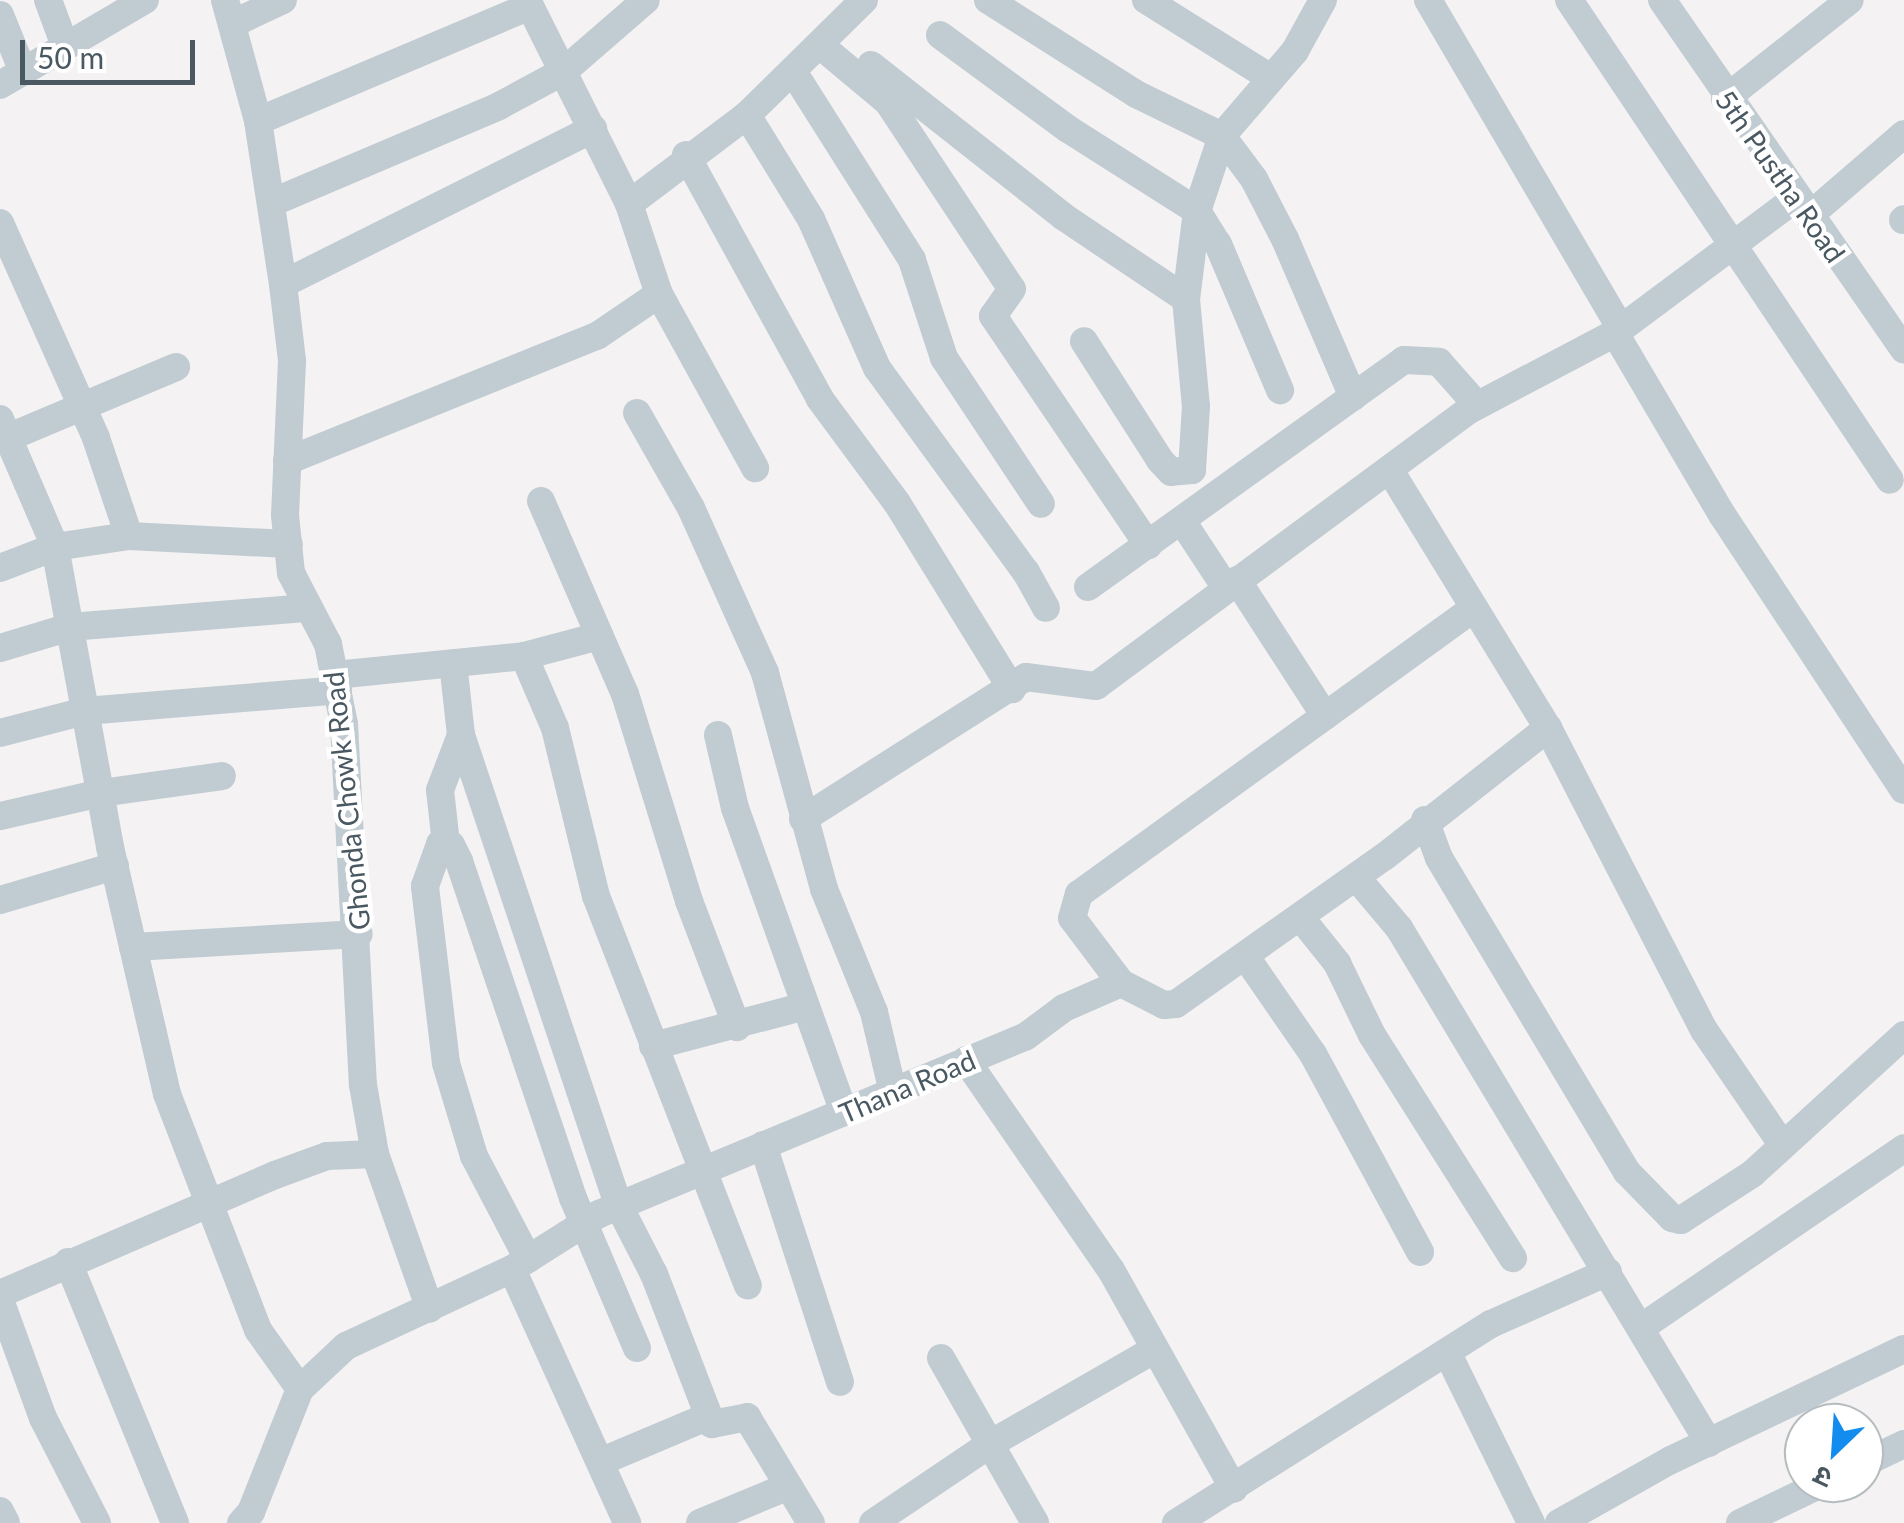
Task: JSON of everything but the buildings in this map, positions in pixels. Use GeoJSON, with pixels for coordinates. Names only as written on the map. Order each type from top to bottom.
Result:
{"type":"FeatureCollection","features":[{"type":"Feature","properties":{"kind":"street"},"geometry":{"type":"LineString","coordinates":[[48,0],[66,46]]}},
{"type":"Feature","properties":{"kind":"street"},"geometry":{"type":"LineString","coordinates":[[230,12],[283,0]]}},
{"type":"Feature","properties":{"kind":"street"},"geometry":{"type":"LineString","coordinates":[[271,203],[499,106],[564,71],[646,0]]}},
{"type":"Feature","properties":{"kind":"street"},"geometry":{"type":"LineString","coordinates":[[630,204],[686,155],[748,115],[864,0]]}},
{"type":"Feature","properties":{"kind":"street"},"geometry":{"type":"LineString","coordinates":[[988,0],[1136,94],[1222,136],[1254,178],[1286,240],[1354,397]]}},
{"type":"Feature","properties":{"kind":"street"},"geometry":{"type":"LineString","coordinates":[[1146,0],[1271,78]]}},
{"type":"Feature","properties":{"kind":"street"},"geometry":{"type":"LineString","coordinates":[[1428,0],[1723,516],[1904,790]]}},
{"type":"Feature","properties":{"kind":"street"},"geometry":{"type":"LineString","coordinates":[[1568,0],[1890,480]]}},
{"type":"Feature","properties":{"kind":"street","name":"5th Pustha Road"},"geometry":{"type":"LineString","coordinates":[[1662,0],[1725,98],[1904,349]]}},
{"type":"Feature","properties":{"kind":"street"},"geometry":{"type":"LineString","coordinates":[[1725,98],[1850,0]]}},
{"type":"Feature","properties":{"kind":"street"},"geometry":{"type":"LineString","coordinates":[[0,15],[11,78],[134,2]]}},
{"type":"Feature","properties":{"kind":"street"},"geometry":{"type":"LineString","coordinates":[[1084,341],[1160,460],[1182,475],[1196,463],[1186,299],[1197,212],[1222,136],[1271,78],[1320,2]]}},
{"type":"Feature","properties":{"kind":"street"},"geometry":{"type":"LineString","coordinates":[[258,121],[529,3],[630,204],[658,294],[755,468]]}},
{"type":"Feature","properties":{"kind":"street","name":"Ghonda Chowk Road"},"geometry":{"type":"LineString","coordinates":[[230,12],[258,121],[284,284],[292,361],[287,462],[290,573],[308,608],[336,683],[360,934],[363,1085],[375,1154],[430,1309]]}},
{"type":"Feature","properties":{"kind":"street"},"geometry":{"type":"LineString","coordinates":[[940,35],[1068,129],[1197,212],[1218,244],[1280,390]]}},
{"type":"Feature","properties":{"kind":"street"},"geometry":{"type":"LineString","coordinates":[[824,42],[876,68],[1104,246],[1186,299]]}},
{"type":"Feature","properties":{"kind":"street"},"geometry":{"type":"LineString","coordinates":[[824,42],[888,102],[1012,289],[993,316],[1148,545]]}},
{"type":"Feature","properties":{"kind":"street"},"geometry":{"type":"LineString","coordinates":[[794,72],[912,260],[944,358],[1040,504]]}},
{"type":"Feature","properties":{"kind":"street"},"geometry":{"type":"LineString","coordinates":[[748,115],[812,220],[877,368],[1026,572],[1046,608]]}},
{"type":"Feature","properties":{"kind":"street"},"geometry":{"type":"LineString","coordinates":[[284,284],[593,129]]}},
{"type":"Feature","properties":{"kind":"street"},"geometry":{"type":"LineString","coordinates":[[803,819],[1033,674],[1096,686],[1477,405],[1618,331],[1904,134]]}},
{"type":"Feature","properties":{"kind":"street"},"geometry":{"type":"LineString","coordinates":[[686,155],[820,399],[897,503],[1012,689]]}},
{"type":"Feature","properties":{"kind":"street"},"geometry":{"type":"LineString","coordinates":[[0,224],[80,406],[129,536]]}},
{"type":"Feature","properties":{"kind":"street"},"geometry":{"type":"LineString","coordinates":[[287,462],[597,336],[658,294]]}},
{"type":"Feature","properties":{"kind":"street"},"geometry":{"type":"LineString","coordinates":[[1088,587],[1404,360],[1422,357],[1454,374],[1477,405]]}},
{"type":"Feature","properties":{"kind":"street"},"geometry":{"type":"LineString","coordinates":[[176,367],[3,433],[55,548],[115,866],[167,1094],[258,1330],[300,1389]]}},
{"type":"Feature","properties":{"kind":"street"},"geometry":{"type":"LineString","coordinates":[[638,414],[661,446],[733,594],[764,672],[803,819],[874,1012],[892,1088]]}},
{"type":"Feature","properties":{"kind":"street"},"geometry":{"type":"LineString","coordinates":[[1391,472],[1471,610],[1548,728],[1704,1030],[1783,1146]]}},
{"type":"Feature","properties":{"kind":"street"},"geometry":{"type":"LineString","coordinates":[[541,501],[625,694],[689,902],[737,1027]]}},
{"type":"Feature","properties":{"kind":"street"},"geometry":{"type":"LineString","coordinates":[[1182,520],[1325,716]]}},
{"type":"Feature","properties":{"kind":"street"},"geometry":{"type":"LineString","coordinates":[[0,568],[55,548],[129,536],[289,544]]}},
{"type":"Feature","properties":{"kind":"street"},"geometry":{"type":"LineString","coordinates":[[0,648],[70,627],[308,608]]}},
{"type":"Feature","properties":{"kind":"street"},"geometry":{"type":"LineString","coordinates":[[1471,610],[1079,894],[1072,918],[1121,983],[1169,1006],[1246,957],[1356,878],[1425,820],[1548,728]]}},
{"type":"Feature","properties":{"kind":"street"},"geometry":{"type":"LineString","coordinates":[[0,733],[85,711],[336,683],[453,663],[524,656],[599,636]]}},
{"type":"Feature","properties":{"kind":"street"},"geometry":{"type":"LineString","coordinates":[[524,656],[554,728],[596,896],[699,1172],[748,1284]]}},
{"type":"Feature","properties":{"kind":"street"},"geometry":{"type":"LineString","coordinates":[[453,663],[461,735],[619,1206],[654,1274],[712,1424],[747,1416],[811,1523]]}},
{"type":"Feature","properties":{"kind":"street"},"geometry":{"type":"LineString","coordinates":[[461,735],[440,790],[446,844],[454,850],[474,902],[587,1222],[638,1348]]}},
{"type":"Feature","properties":{"kind":"street"},"geometry":{"type":"LineString","coordinates":[[718,735],[734,808],[844,1112]]}},
{"type":"Feature","properties":{"kind":"street"},"geometry":{"type":"LineString","coordinates":[[0,816],[101,793],[222,776]]}},
{"type":"Feature","properties":{"kind":"street"},"geometry":{"type":"LineString","coordinates":[[1425,820],[1439,858],[1645,1197],[1681,1220],[1783,1146],[1902,1041]]}},
{"type":"Feature","properties":{"kind":"street"},"geometry":{"type":"LineString","coordinates":[[446,844],[435,852],[425,886],[443,1048],[474,1156],[627,1523]]}},
{"type":"Feature","properties":{"kind":"street"},"geometry":{"type":"LineString","coordinates":[[0,900],[115,866]]}},
{"type":"Feature","properties":{"kind":"street"},"geometry":{"type":"LineString","coordinates":[[1356,878],[1381,900],[1709,1442]]}},
{"type":"Feature","properties":{"kind":"street"},"geometry":{"type":"LineString","coordinates":[[1301,918],[1337,963],[1372,1035],[1513,1258]]}},
{"type":"Feature","properties":{"kind":"street"},"geometry":{"type":"LineString","coordinates":[[133,948],[360,934]]}},
{"type":"Feature","properties":{"kind":"street"},"geometry":{"type":"LineString","coordinates":[[1246,957],[1313,1054],[1420,1252]]}},
{"type":"Feature","properties":{"kind":"street","name":"Thana Road"},"geometry":{"type":"LineString","coordinates":[[241,1523],[251,1512],[300,1389],[346,1346],[520,1264],[619,1206],[892,1088],[1025,1037],[1064,1008],[1121,983]]}},
{"type":"Feature","properties":{"kind":"street"},"geometry":{"type":"LineString","coordinates":[[653,1046],[737,1027],[805,1006]]}},
{"type":"Feature","properties":{"kind":"street"},"geometry":{"type":"LineString","coordinates":[[966,1060],[1110,1270],[1152,1352],[1234,1488]]}},
{"type":"Feature","properties":{"kind":"street"},"geometry":{"type":"LineString","coordinates":[[763,1146],[840,1382]]}},
{"type":"Feature","properties":{"kind":"street"},"geometry":{"type":"LineString","coordinates":[[1642,1327],[1904,1148]]}},
{"type":"Feature","properties":{"kind":"street"},"geometry":{"type":"LineString","coordinates":[[97,1523],[43,1418],[0,1297],[68,1262],[208,1201],[327,1156],[375,1154]]}},
{"type":"Feature","properties":{"kind":"street"},"geometry":{"type":"LineString","coordinates":[[68,1262],[176,1523]]}},
{"type":"Feature","properties":{"kind":"street"},"geometry":{"type":"LineString","coordinates":[[1176,1523],[1491,1324],[1608,1272]]}},
{"type":"Feature","properties":{"kind":"street"},"geometry":{"type":"LineString","coordinates":[[1559,1523],[1709,1442],[1904,1349]]}},
{"type":"Feature","properties":{"kind":"street"},"geometry":{"type":"LineString","coordinates":[[872,1523],[990,1444],[1152,1352]]}},
{"type":"Feature","properties":{"kind":"street"},"geometry":{"type":"LineString","coordinates":[[1447,1352],[1531,1523]]}},
{"type":"Feature","properties":{"kind":"street"},"geometry":{"type":"LineString","coordinates":[[941,1358],[1035,1523]]}},
{"type":"Feature","properties":{"kind":"street"},"geometry":{"type":"LineString","coordinates":[[600,1462],[709,1416]]}},
{"type":"Feature","properties":{"kind":"street"},"geometry":{"type":"LineString","coordinates":[[710,1521],[789,1486]]}},
{"type":"Feature","properties":{"kind":"street"},"geometry":{"type":"LineString","coordinates":[[1740,1523],[1784,1502]]}},
{"type":"Feature","properties":{"kind":"street"},"geometry":{"type":"LineString","coordinates":[[0,1511],[6,1523]]}}]}
